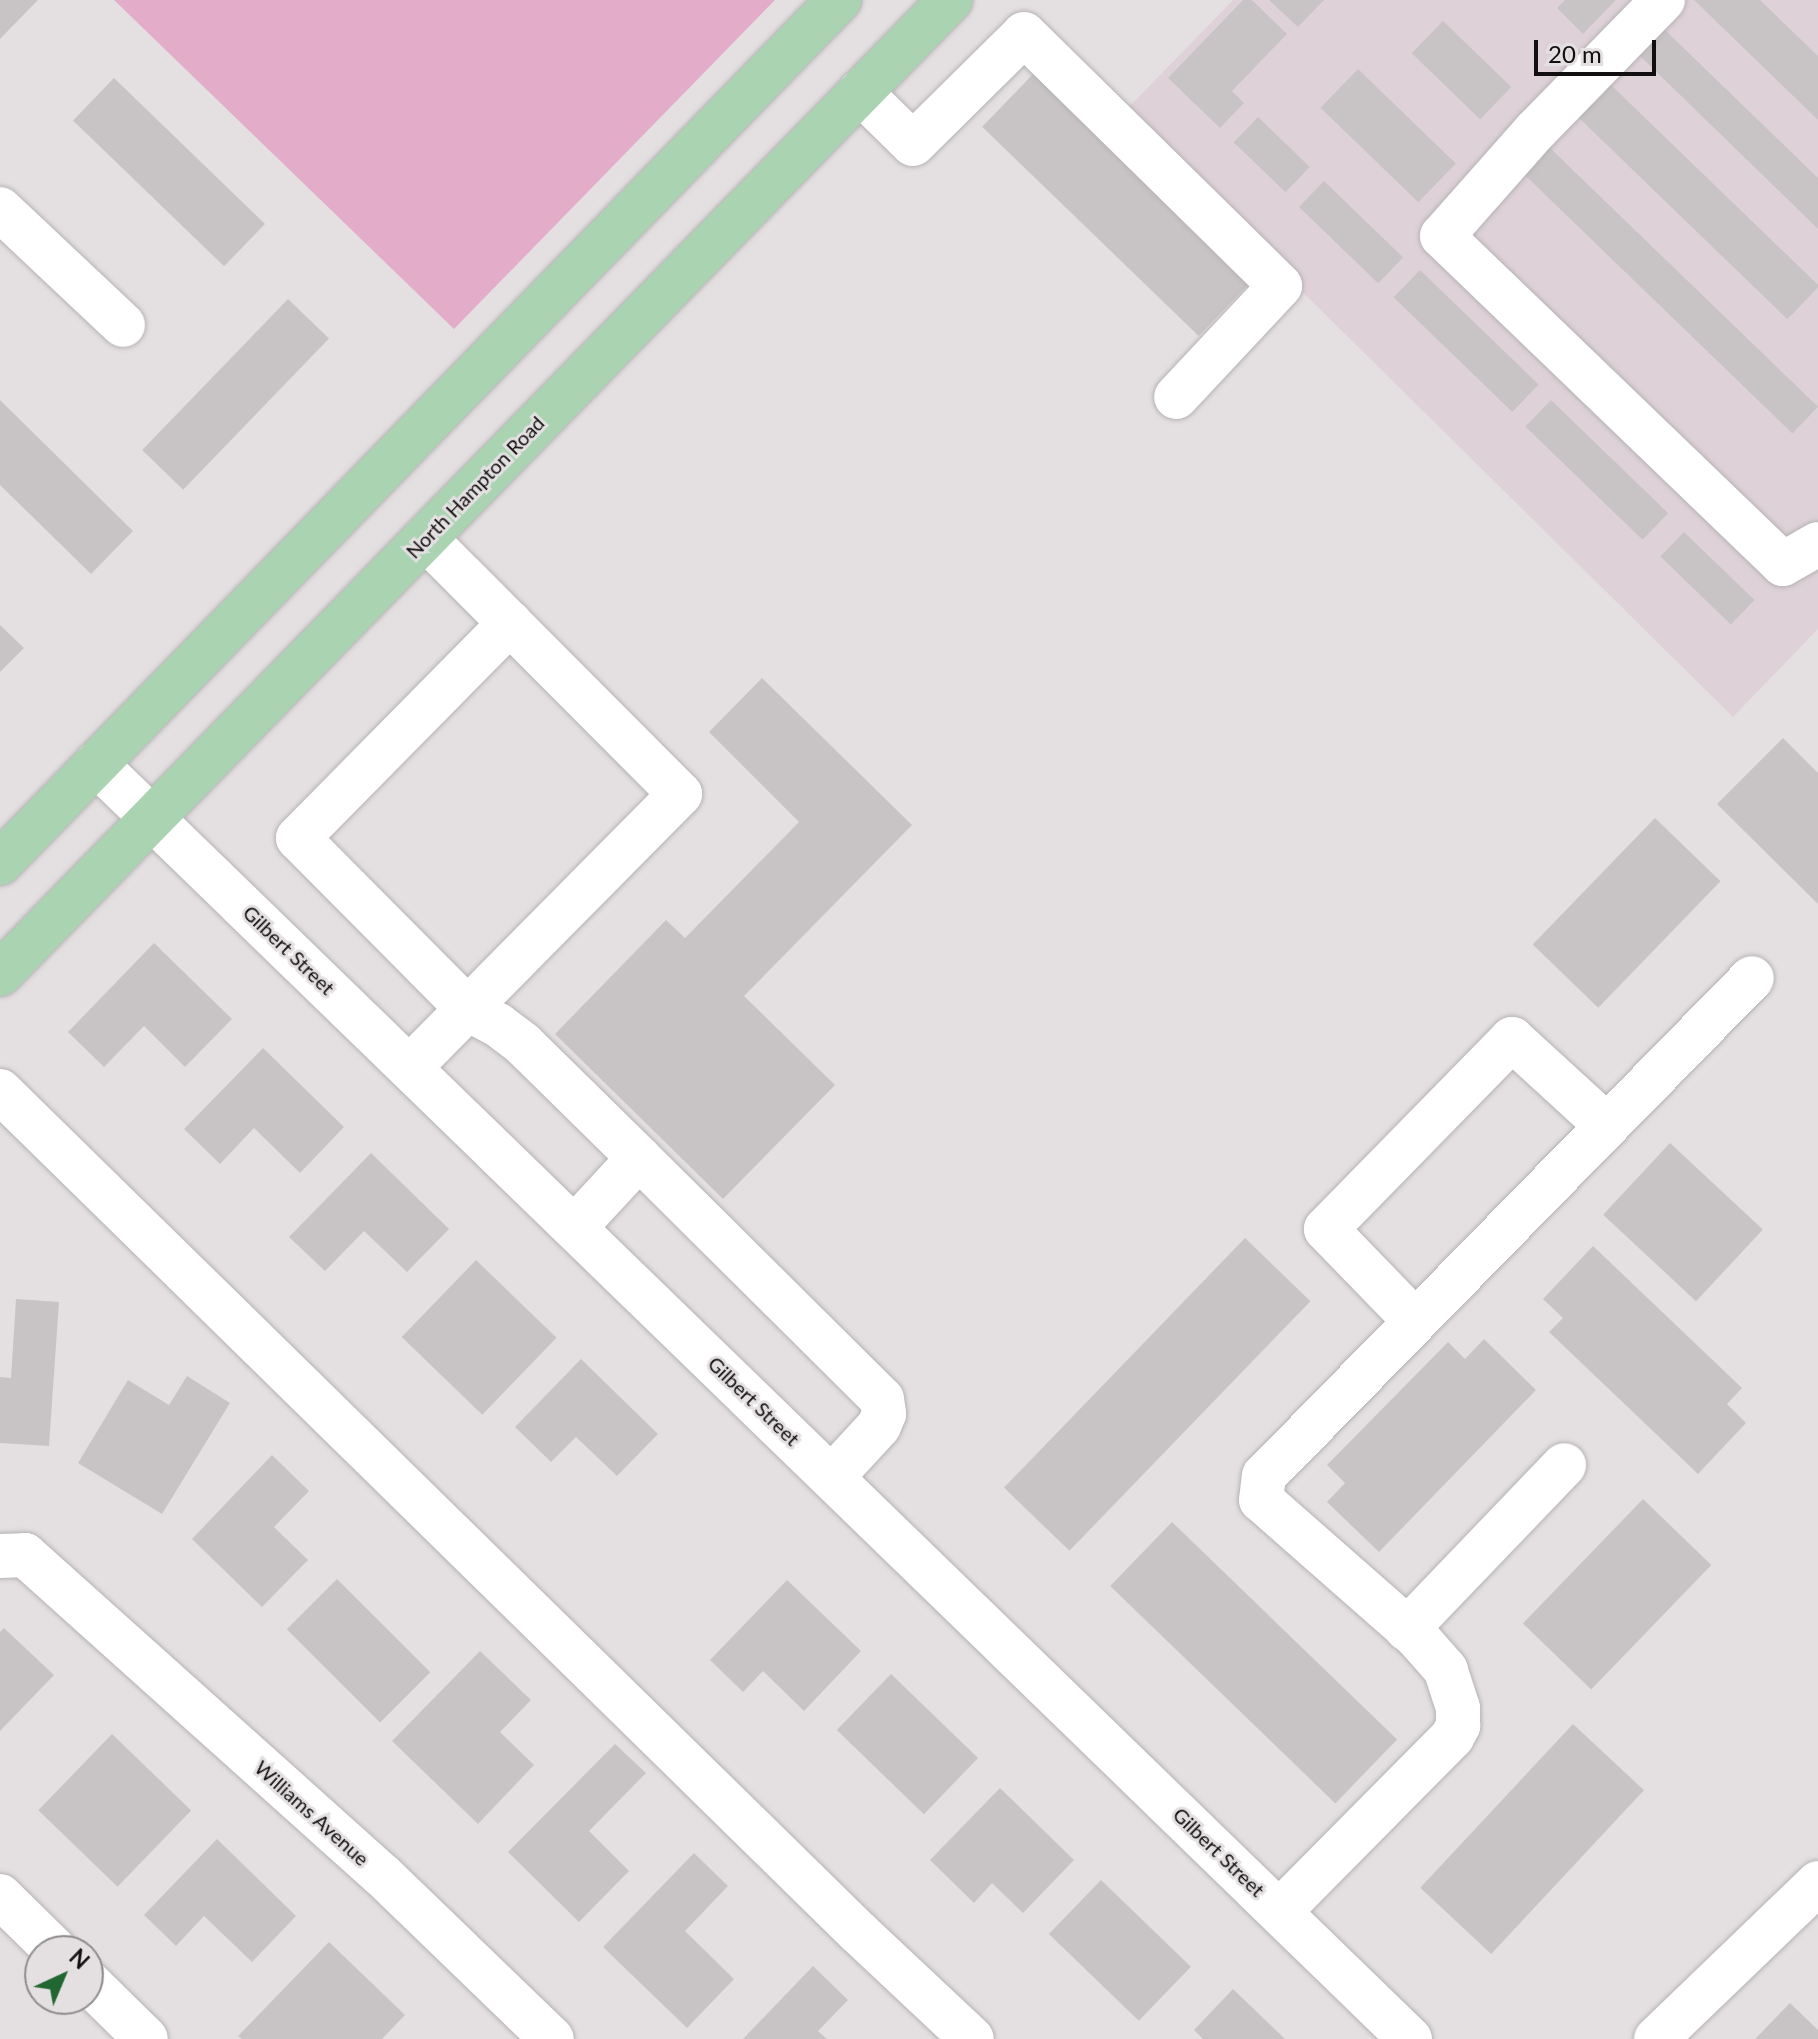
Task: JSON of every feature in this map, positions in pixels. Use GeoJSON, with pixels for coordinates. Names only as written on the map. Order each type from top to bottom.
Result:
{"type":"FeatureCollection","features":[{"type":"Feature","properties":{"kind":"main road"},"geometry":{"type":"LineString","coordinates":[[0,863],[839,0]]}},
{"type":"Feature","properties":{"kind":"main road","name":"North Hampton Road"},"geometry":{"type":"LineString","coordinates":[[0,974],[950,0]]}},
{"type":"Feature","properties":{"kind":"street"},"geometry":{"type":"LineString","coordinates":[[1663,0],[1535,131],[1442,236],[1783,564],[1818,544]]}},
{"type":"Feature","properties":{"kind":"street"},"geometry":{"type":"LineString","coordinates":[[860,92],[913,144],[1024,34],[1280,286],[1176,397]]}},
{"type":"Feature","properties":{"kind":"street"},"geometry":{"type":"LineString","coordinates":[[0,209],[123,325]]}},
{"type":"Feature","properties":{"kind":"street"},"geometry":{"type":"LineString","coordinates":[[410,1067],[680,794],[425,538]]}},
{"type":"Feature","properties":{"kind":"street"},"geometry":{"type":"LineString","coordinates":[[510,623],[298,838],[468,1009],[498,1025],[523,1044],[873,1387],[882,1399],[884,1414],[879,1426],[832,1477]]}},
{"type":"Feature","properties":{"kind":"street","name":"Gilbert Street"},"geometry":{"type":"LineString","coordinates":[[96,764],[1410,2039]]}},
{"type":"Feature","properties":{"kind":"street"},"geometry":{"type":"LineString","coordinates":[[1280,1911],[1452,1737],[1458,1726],[1455,1690],[1446,1670],[1407,1629],[1261,1500],[1264,1476],[1752,978]]}},
{"type":"Feature","properties":{"kind":"street"},"geometry":{"type":"LineString","coordinates":[[1415,1321],[1326,1229],[1512,1039],[1606,1125]]}},
{"type":"Feature","properties":{"kind":"street"},"geometry":{"type":"LineString","coordinates":[[0,1091],[858,1932],[972,2039]]}},
{"type":"Feature","properties":{"kind":"street"},"geometry":{"type":"LineString","coordinates":[[575,1227],[639,1158]]}},
{"type":"Feature","properties":{"kind":"street"},"geometry":{"type":"LineString","coordinates":[[1407,1629],[1564,1465]]}},
{"type":"Feature","properties":{"kind":"street","name":"Williams Avenue"},"geometry":{"type":"LineString","coordinates":[[0,1556],[25,1555],[382,1875],[552,2039]]}},
{"type":"Feature","properties":{"kind":"street"},"geometry":{"type":"LineString","coordinates":[[1656,2039],[1818,1883]]}},
{"type":"Feature","properties":{"kind":"street"},"geometry":{"type":"LineString","coordinates":[[0,1896],[40,1935]]}},
{"type":"Feature","properties":{"kind":"street"},"geometry":{"type":"LineString","coordinates":[[104,1998],[146,2039]]}},
{"type":"Feature","properties":{"kind":"shaded area"},"geometry":{"type":"Polygon","coordinates":[[[114,0],[775,0],[454,329],[114,0]]]}},
{"type":"Feature","properties":{"kind":"shaded area"},"geometry":{"type":"Polygon","coordinates":[[[1233,0],[1818,0],[1818,629],[1733,717],[1122,114],[1233,0]]]}},
{"type":"Feature","properties":{"kind":"building"},"geometry":{"type":"Polygon","coordinates":[[[0,0],[38,0],[0,39],[0,0]]]}},
{"type":"Feature","properties":{"kind":"building"},"geometry":{"type":"Polygon","coordinates":[[[1243,0],[1252,0],[1287,34],[1232,91],[1244,103],[1220,128],[1168,78],[1243,0]]]}},
{"type":"Feature","properties":{"kind":"building"},"geometry":{"type":"Polygon","coordinates":[[[1269,0],[1324,0],[1298,27],[1269,0]]]}},
{"type":"Feature","properties":{"kind":"building"},"geometry":{"type":"Polygon","coordinates":[[[1565,0],[1616,0],[1583,34],[1557,8],[1565,0]]]}},
{"type":"Feature","properties":{"kind":"building"},"geometry":{"type":"Polygon","coordinates":[[[1694,0],[1760,0],[1818,56],[1818,120],[1694,0]]]}},
{"type":"Feature","properties":{"kind":"building"},"geometry":{"type":"Polygon","coordinates":[[[1443,21],[1511,87],[1480,119],[1412,53],[1443,21]]]}},
{"type":"Feature","properties":{"kind":"building"},"geometry":{"type":"Polygon","coordinates":[[[1664,29],[1818,178],[1818,229],[1639,55],[1664,29]]]}},
{"type":"Feature","properties":{"kind":"building"},"geometry":{"type":"Polygon","coordinates":[[[1358,69],[1456,163],[1418,202],[1320,108],[1358,69]]]}},
{"type":"Feature","properties":{"kind":"building"},"geometry":{"type":"Polygon","coordinates":[[[1037,70],[1254,279],[1199,336],[982,127],[1037,70]]]}},
{"type":"Feature","properties":{"kind":"building"},"geometry":{"type":"Polygon","coordinates":[[[114,78],[265,224],[224,266],[73,120],[114,78]]]}},
{"type":"Feature","properties":{"kind":"building"},"geometry":{"type":"Polygon","coordinates":[[[1610,84],[1818,285],[1787,319],[1578,117],[1610,84]]]}},
{"type":"Feature","properties":{"kind":"building"},"geometry":{"type":"Polygon","coordinates":[[[1258,117],[1310,167],[1285,192],[1234,142],[1258,117]]]}},
{"type":"Feature","properties":{"kind":"building"},"geometry":{"type":"Polygon","coordinates":[[[1549,147],[1818,407],[1792,433],[1523,174],[1549,147]]]}},
{"type":"Feature","properties":{"kind":"building"},"geometry":{"type":"Polygon","coordinates":[[[1324,181],[1403,257],[1378,283],[1299,207],[1324,181]]]}},
{"type":"Feature","properties":{"kind":"building"},"geometry":{"type":"Polygon","coordinates":[[[1420,270],[1539,385],[1512,412],[1394,297],[1420,270]]]}},
{"type":"Feature","properties":{"kind":"building"},"geometry":{"type":"Polygon","coordinates":[[[288,299],[329,339],[183,490],[142,450],[288,299]]]}},
{"type":"Feature","properties":{"kind":"building"},"geometry":{"type":"Polygon","coordinates":[[[0,400],[133,531],[91,574],[0,485],[0,400]]]}},
{"type":"Feature","properties":{"kind":"building"},"geometry":{"type":"Polygon","coordinates":[[[1551,400],[1668,513],[1643,540],[1525,427],[1551,400]]]}},
{"type":"Feature","properties":{"kind":"building"},"geometry":{"type":"Polygon","coordinates":[[[1684,532],[1754,600],[1731,625],[1660,556],[1684,532]]]}},
{"type":"Feature","properties":{"kind":"building"},"geometry":{"type":"Polygon","coordinates":[[[0,625],[24,648],[0,672],[0,625]]]}},
{"type":"Feature","properties":{"kind":"building"},"geometry":{"type":"Polygon","coordinates":[[[762,678],[912,825],[744,996],[835,1085],[723,1199],[555,1034],[666,920],[685,938],[799,822],[709,732],[762,678]]]}},
{"type":"Feature","properties":{"kind":"building"},"geometry":{"type":"Polygon","coordinates":[[[1783,738],[1818,773],[1818,904],[1717,804],[1783,738]]]}},
{"type":"Feature","properties":{"kind":"building"},"geometry":{"type":"Polygon","coordinates":[[[1655,818],[1720,881],[1598,1008],[1533,945],[1655,818]]]}},
{"type":"Feature","properties":{"kind":"building"},"geometry":{"type":"Polygon","coordinates":[[[154,943],[232,1019],[185,1067],[144,1026],[104,1067],[68,1032],[154,943]]]}},
{"type":"Feature","properties":{"kind":"building"},"geometry":{"type":"Polygon","coordinates":[[[263,1048],[344,1127],[300,1173],[254,1128],[220,1164],[184,1129],[263,1048]]]}},
{"type":"Feature","properties":{"kind":"building"},"geometry":{"type":"Polygon","coordinates":[[[1670,1143],[1763,1230],[1696,1301],[1603,1215],[1670,1143]]]}},
{"type":"Feature","properties":{"kind":"building"},"geometry":{"type":"Polygon","coordinates":[[[371,1153],[449,1229],[407,1272],[364,1231],[325,1271],[289,1237],[371,1153]]]}},
{"type":"Feature","properties":{"kind":"building"},"geometry":{"type":"Polygon","coordinates":[[[1245,1238],[1310,1301],[1069,1551],[1004,1488],[1245,1238]]]}},
{"type":"Feature","properties":{"kind":"building"},"geometry":{"type":"Polygon","coordinates":[[[1593,1246],[1742,1388],[1727,1404],[1746,1423],[1698,1474],[1549,1332],[1563,1318],[1543,1299],[1593,1246]]]}},
{"type":"Feature","properties":{"kind":"building"},"geometry":{"type":"Polygon","coordinates":[[[476,1260],[557,1338],[482,1415],[402,1337],[476,1260]]]}},
{"type":"Feature","properties":{"kind":"building"},"geometry":{"type":"Polygon","coordinates":[[[16,1299],[59,1302],[49,1446],[0,1443],[0,1377],[11,1378],[16,1299]]]}},
{"type":"Feature","properties":{"kind":"building"},"geometry":{"type":"Polygon","coordinates":[[[1484,1339],[1536,1390],[1379,1552],[1327,1502],[1345,1483],[1327,1465],[1448,1342],[1465,1359],[1484,1339]]]}},
{"type":"Feature","properties":{"kind":"building"},"geometry":{"type":"Polygon","coordinates":[[[581,1359],[658,1434],[617,1476],[576,1437],[551,1462],[515,1427],[581,1359]]]}},
{"type":"Feature","properties":{"kind":"building"},"geometry":{"type":"Polygon","coordinates":[[[187,1376],[230,1403],[162,1514],[78,1463],[128,1380],[169,1405],[187,1376]]]}},
{"type":"Feature","properties":{"kind":"building"},"geometry":{"type":"Polygon","coordinates":[[[272,1455],[309,1491],[274,1527],[308,1560],[262,1607],[192,1539],[272,1455]]]}},
{"type":"Feature","properties":{"kind":"building"},"geometry":{"type":"Polygon","coordinates":[[[1643,1499],[1711,1565],[1591,1689],[1523,1623],[1643,1499]]]}},
{"type":"Feature","properties":{"kind":"building"},"geometry":{"type":"Polygon","coordinates":[[[1172,1522],[1397,1739],[1335,1803],[1110,1586],[1172,1522]]]}},
{"type":"Feature","properties":{"kind":"building"},"geometry":{"type":"Polygon","coordinates":[[[337,1579],[430,1672],[380,1723],[287,1629],[337,1579]]]}},
{"type":"Feature","properties":{"kind":"building"},"geometry":{"type":"Polygon","coordinates":[[[787,1580],[861,1651],[804,1711],[763,1671],[743,1692],[710,1660],[787,1580]]]}},
{"type":"Feature","properties":{"kind":"building"},"geometry":{"type":"Polygon","coordinates":[[[4,1628],[54,1675],[0,1731],[0,1632],[4,1628]]]}},
{"type":"Feature","properties":{"kind":"building"},"geometry":{"type":"Polygon","coordinates":[[[480,1651],[531,1700],[500,1732],[534,1765],[478,1824],[392,1741],[480,1651]]]}},
{"type":"Feature","properties":{"kind":"building"},"geometry":{"type":"Polygon","coordinates":[[[891,1674],[978,1758],[924,1814],[837,1730],[891,1674]]]}},
{"type":"Feature","properties":{"kind":"building"},"geometry":{"type":"Polygon","coordinates":[[[1573,1724],[1644,1790],[1491,1954],[1420,1888],[1573,1724]]]}},
{"type":"Feature","properties":{"kind":"building"},"geometry":{"type":"Polygon","coordinates":[[[112,1734],[191,1810],[117,1887],[38,1810],[112,1734]]]}},
{"type":"Feature","properties":{"kind":"building"},"geometry":{"type":"Polygon","coordinates":[[[615,1744],[646,1773],[589,1831],[629,1871],[579,1922],[508,1852],[615,1744]]]}},
{"type":"Feature","properties":{"kind":"building"},"geometry":{"type":"Polygon","coordinates":[[[1000,1788],[1074,1860],[1023,1913],[992,1883],[974,1903],[930,1860],[1000,1788]]]}},
{"type":"Feature","properties":{"kind":"building"},"geometry":{"type":"Polygon","coordinates":[[[217,1839],[296,1916],[252,1962],[204,1916],[176,1946],[144,1915],[217,1839]]]}},
{"type":"Feature","properties":{"kind":"building"},"geometry":{"type":"Polygon","coordinates":[[[694,1853],[728,1886],[685,1931],[734,1979],[687,2028],[603,1947],[694,1853]]]}},
{"type":"Feature","properties":{"kind":"building"},"geometry":{"type":"Polygon","coordinates":[[[1101,1880],[1191,1967],[1139,2021],[1049,1934],[1101,1880]]]}},
{"type":"Feature","properties":{"kind":"building"},"geometry":{"type":"Polygon","coordinates":[[[329,1942],[405,2015],[382,2039],[242,2039],[238,2036],[329,1942]]]}},
{"type":"Feature","properties":{"kind":"building"},"geometry":{"type":"Polygon","coordinates":[[[813,1966],[848,2000],[818,2031],[827,2039],[743,2039],[813,1966]]]}},
{"type":"Feature","properties":{"kind":"building"},"geometry":{"type":"Polygon","coordinates":[[[1233,1989],[1285,2039],[1203,2039],[1194,2030],[1233,1989]]]}},
{"type":"Feature","properties":{"kind":"building"},"geometry":{"type":"Polygon","coordinates":[[[1790,2003],[1818,2030],[1818,2039],[1755,2039],[1790,2003]]]}}]}
